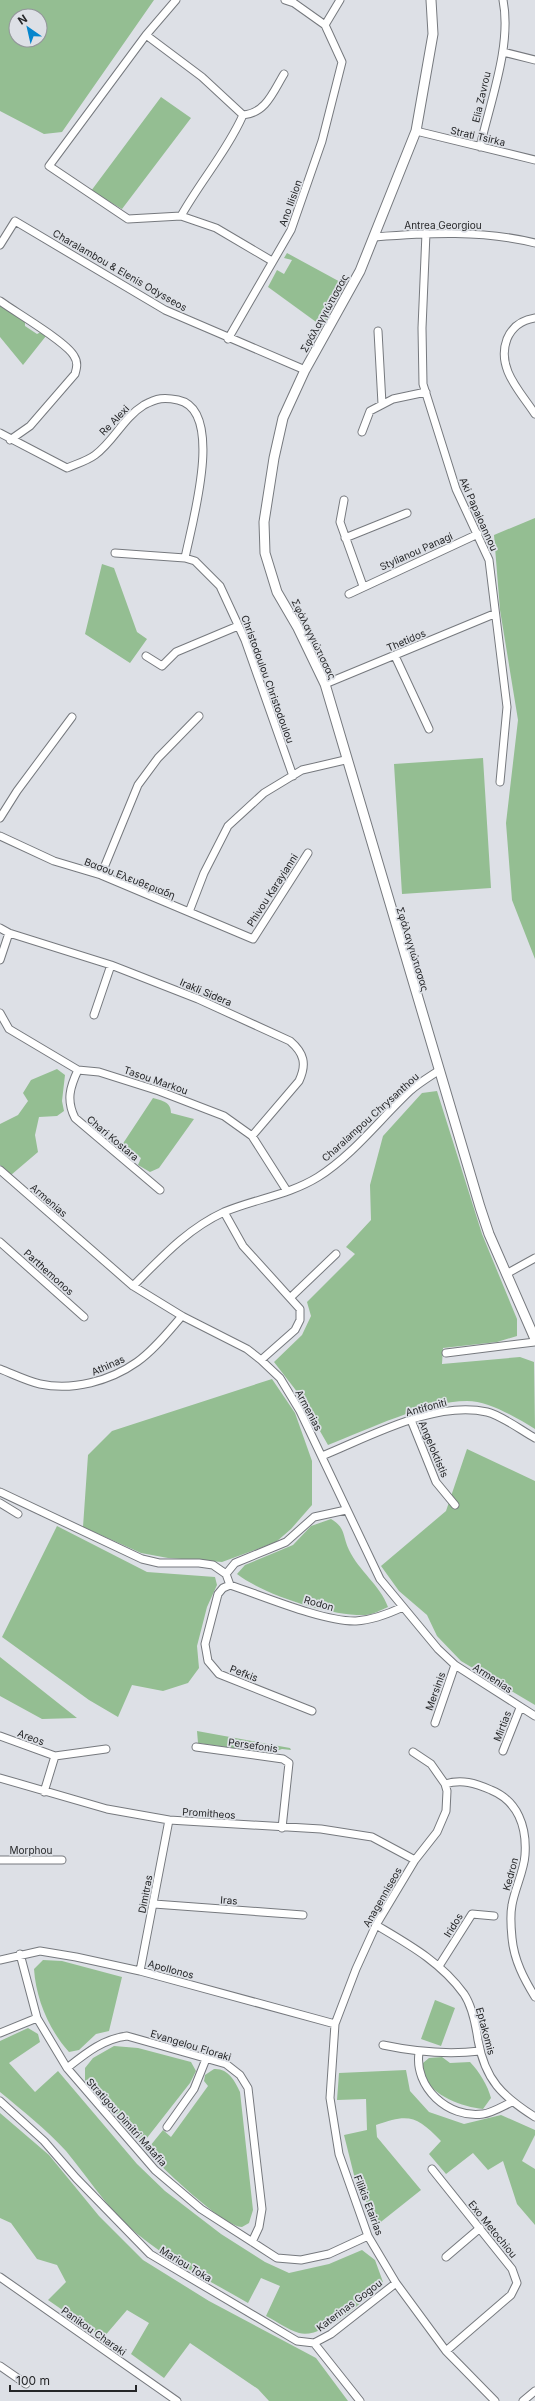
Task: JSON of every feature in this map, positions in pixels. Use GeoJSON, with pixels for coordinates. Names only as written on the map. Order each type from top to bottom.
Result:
{"type":"FeatureCollection","features":[{"type":"Feature","properties":{"kind":"street"},"geometry":{"type":"LineString","coordinates":[[176,0],[146,36],[50,166],[128,219],[181,216],[216,228],[272,261]]}},
{"type":"Feature","properties":{"kind":"street"},"geometry":{"type":"LineString","coordinates":[[285,0],[294,3],[325,25],[340,0]]}},
{"type":"Feature","properties":{"kind":"street","name":"Σφάλαγγιώτισσας"},"geometry":{"type":"LineString","coordinates":[[431,0],[433,34],[416,131],[375,237],[360,271],[305,370],[283,418],[274,458],[264,522],[265,553],[277,592],[298,628],[325,684],[438,1071],[480,1207],[506,1274],[535,1339]]}},
{"type":"Feature","properties":{"kind":"street","name":"Elia Zavrou"},"geometry":{"type":"LineString","coordinates":[[480,147],[503,52],[506,15],[503,0]]}},
{"type":"Feature","properties":{"kind":"street","name":"Ano Ilision"},"geometry":{"type":"LineString","coordinates":[[228,339],[291,230],[322,141],[342,62],[325,25]]}},
{"type":"Feature","properties":{"kind":"street"},"geometry":{"type":"LineString","coordinates":[[146,36],[202,77],[242,115],[252,114],[262,108],[284,74]]}},
{"type":"Feature","properties":{"kind":"street"},"geometry":{"type":"LineString","coordinates":[[503,52],[535,60]]}},
{"type":"Feature","properties":{"kind":"street"},"geometry":{"type":"LineString","coordinates":[[181,216],[194,192],[235,131],[242,115]]}},
{"type":"Feature","properties":{"kind":"street","name":"Strati Tsirka"},"geometry":{"type":"LineString","coordinates":[[416,131],[535,160]]}},
{"type":"Feature","properties":{"kind":"street","name":"Charalambou & Elenis Odysseos"},"geometry":{"type":"LineString","coordinates":[[0,245],[15,221],[165,310],[228,339],[305,370]]}},
{"type":"Feature","properties":{"kind":"street","name":"Antrea Georgiou"},"geometry":{"type":"LineString","coordinates":[[375,237],[426,233],[473,234],[534,241]]}},
{"type":"Feature","properties":{"kind":"street","name":"Aki Papaioannou"},"geometry":{"type":"LineString","coordinates":[[426,233],[422,328],[423,384],[456,489],[489,560],[494,614],[507,708],[500,782]]}},
{"type":"Feature","properties":{"kind":"street"},"geometry":{"type":"LineString","coordinates":[[0,301],[59,342],[74,355],[77,365],[75,374],[30,426],[10,440]]}},
{"type":"Feature","properties":{"kind":"street"},"geometry":{"type":"LineString","coordinates":[[535,318],[526,320],[511,331],[504,348],[504,364],[535,414]]}},
{"type":"Feature","properties":{"kind":"street"},"geometry":{"type":"LineString","coordinates":[[378,331],[382,404]]}},
{"type":"Feature","properties":{"kind":"street"},"geometry":{"type":"LineString","coordinates":[[362,432],[370,411],[393,399],[426,392]]}},
{"type":"Feature","properties":{"kind":"street","name":"Re Alexi"},"geometry":{"type":"LineString","coordinates":[[0,434],[67,468],[95,455],[129,416],[143,406],[162,396],[186,401],[201,420],[203,440],[202,474],[185,558]]}},
{"type":"Feature","properties":{"kind":"street"},"geometry":{"type":"LineString","coordinates":[[344,500],[340,522],[363,586]]}},
{"type":"Feature","properties":{"kind":"street"},"geometry":{"type":"LineString","coordinates":[[345,538],[407,513]]}},
{"type":"Feature","properties":{"kind":"street","name":"Stylianou Panagi"},"geometry":{"type":"LineString","coordinates":[[349,594],[363,586],[478,534]]}},
{"type":"Feature","properties":{"kind":"street","name":"Christodoulou Christodoulou"},"geometry":{"type":"LineString","coordinates":[[116,553],[185,558],[195,561],[220,586],[238,626],[293,776]]}},
{"type":"Feature","properties":{"kind":"street","name":"Thetidos"},"geometry":{"type":"LineString","coordinates":[[325,684],[494,614]]}},
{"type":"Feature","properties":{"kind":"street"},"geometry":{"type":"LineString","coordinates":[[146,656],[162,666],[176,652],[238,626]]}},
{"type":"Feature","properties":{"kind":"street"},"geometry":{"type":"LineString","coordinates":[[395,656],[430,729]]}},
{"type":"Feature","properties":{"kind":"street"},"geometry":{"type":"LineString","coordinates":[[0,818],[17,790],[72,716]]}},
{"type":"Feature","properties":{"kind":"street"},"geometry":{"type":"LineString","coordinates":[[101,875],[138,785],[158,758],[199,716]]}},
{"type":"Feature","properties":{"kind":"street"},"geometry":{"type":"LineString","coordinates":[[190,912],[204,874],[228,826],[264,793],[302,770],[346,760]]}},
{"type":"Feature","properties":{"kind":"street","name":"Βασου Ελευθεριαδη"},"geometry":{"type":"LineString","coordinates":[[0,836],[54,861],[101,875],[253,939]]}},
{"type":"Feature","properties":{"kind":"street","name":"Phivou Karayianni"},"geometry":{"type":"LineString","coordinates":[[253,939],[308,853]]}},
{"type":"Feature","properties":{"kind":"street","name":"Irakli Sidera"},"geometry":{"type":"LineString","coordinates":[[0,928],[9,933],[111,965],[198,999],[290,1041],[298,1048],[304,1060],[304,1070],[299,1081],[252,1136]]}},
{"type":"Feature","properties":{"kind":"street"},"geometry":{"type":"LineString","coordinates":[[0,960],[9,933]]}},
{"type":"Feature","properties":{"kind":"street"},"geometry":{"type":"LineString","coordinates":[[94,1016],[111,965]]}},
{"type":"Feature","properties":{"kind":"street","name":"Tasou Markou"},"geometry":{"type":"LineString","coordinates":[[0,1014],[10,1029],[78,1070],[99,1072],[203,1107],[224,1116],[252,1136],[287,1191]]}},
{"type":"Feature","properties":{"kind":"street","name":"Chari Kostara"},"geometry":{"type":"LineString","coordinates":[[78,1070],[70,1086],[69,1105],[75,1118],[160,1190]]}},
{"type":"Feature","properties":{"kind":"street","name":"Charalampou Chrysanthou"},"geometry":{"type":"LineString","coordinates":[[133,1286],[174,1245],[198,1226],[224,1212],[287,1191],[317,1177],[342,1158],[412,1089],[438,1071]]}},
{"type":"Feature","properties":{"kind":"street","name":"Armenias"},"geometry":{"type":"LineString","coordinates":[[0,1170],[133,1286],[182,1316],[246,1349],[261,1360],[280,1378],[300,1411],[380,1579],[455,1665],[497,1691],[520,1708],[535,1716]]}},
{"type":"Feature","properties":{"kind":"street"},"geometry":{"type":"LineString","coordinates":[[224,1212],[244,1246],[300,1309],[300,1320],[296,1330],[261,1360]]}},
{"type":"Feature","properties":{"kind":"street","name":"Parthemonos"},"geometry":{"type":"LineString","coordinates":[[0,1242],[84,1317]]}},
{"type":"Feature","properties":{"kind":"street"},"geometry":{"type":"LineString","coordinates":[[291,1298],[336,1254]]}},
{"type":"Feature","properties":{"kind":"street"},"geometry":{"type":"LineString","coordinates":[[506,1274],[535,1258]]}},
{"type":"Feature","properties":{"kind":"street","name":"Athinas"},"geometry":{"type":"LineString","coordinates":[[0,1369],[40,1384],[67,1386],[93,1382],[137,1362],[153,1348],[182,1316]]}},
{"type":"Feature","properties":{"kind":"street"},"geometry":{"type":"LineString","coordinates":[[446,1353],[535,1342]]}},
{"type":"Feature","properties":{"kind":"street","name":"Antifoniti"},"geometry":{"type":"LineString","coordinates":[[322,1456],[411,1420],[453,1410],[488,1412],[535,1438]]}},
{"type":"Feature","properties":{"kind":"street","name":"Angeloktistis"},"geometry":{"type":"LineString","coordinates":[[411,1420],[436,1482],[455,1504]]}},
{"type":"Feature","properties":{"kind":"street"},"geometry":{"type":"LineString","coordinates":[[0,1492],[142,1559],[159,1563],[199,1562],[212,1565],[226,1574],[230,1586]]}},
{"type":"Feature","properties":{"kind":"street"},"geometry":{"type":"LineString","coordinates":[[0,1503],[18,1514]]}},
{"type":"Feature","properties":{"kind":"street"},"geometry":{"type":"LineString","coordinates":[[226,1574],[235,1562],[286,1542],[314,1517],[346,1510]]}},
{"type":"Feature","properties":{"kind":"street","name":"Rodon"},"geometry":{"type":"LineString","coordinates":[[230,1586],[330,1618],[356,1621],[371,1619],[403,1607]]}},
{"type":"Feature","properties":{"kind":"street","name":"Pefkis"},"geometry":{"type":"LineString","coordinates":[[230,1586],[223,1588],[218,1594],[205,1644],[208,1661],[219,1674],[312,1711]]}},
{"type":"Feature","properties":{"kind":"street","name":"Mersinis"},"geometry":{"type":"LineString","coordinates":[[434,1723],[455,1665]]}},
{"type":"Feature","properties":{"kind":"street","name":"Mirtias"},"geometry":{"type":"LineString","coordinates":[[503,1751],[520,1708]]}},
{"type":"Feature","properties":{"kind":"street","name":"Areos"},"geometry":{"type":"LineString","coordinates":[[0,1736],[55,1756],[106,1749]]}},
{"type":"Feature","properties":{"kind":"street","name":"Persefonis"},"geometry":{"type":"LineString","coordinates":[[196,1747],[283,1759],[289,1763],[282,1828]]}},
{"type":"Feature","properties":{"kind":"street"},"geometry":{"type":"LineString","coordinates":[[413,1752],[430,1764],[444,1784]]}},
{"type":"Feature","properties":{"kind":"street"},"geometry":{"type":"LineString","coordinates":[[44,1792],[55,1756]]}},
{"type":"Feature","properties":{"kind":"street","name":"Promitheos"},"geometry":{"type":"LineString","coordinates":[[0,1778],[44,1792],[107,1809],[169,1820],[282,1828],[320,1829],[372,1837],[415,1860]]}},
{"type":"Feature","properties":{"kind":"street","name":"Kedron"},"geometry":{"type":"LineString","coordinates":[[444,1784],[459,1780],[485,1787],[503,1794],[517,1809],[524,1829],[525,1855],[511,1906],[512,1940],[521,1974],[535,1997]]}},
{"type":"Feature","properties":{"kind":"street","name":"Anagenniseos"},"geometry":{"type":"LineString","coordinates":[[335,2024],[376,1925],[415,1860],[437,1832],[446,1812],[447,1791],[444,1784]]}},
{"type":"Feature","properties":{"kind":"street","name":"Dimitras"},"geometry":{"type":"LineString","coordinates":[[140,1971],[169,1820]]}},
{"type":"Feature","properties":{"kind":"street","name":"Morphou"},"geometry":{"type":"LineString","coordinates":[[0,1860],[62,1860]]}},
{"type":"Feature","properties":{"kind":"street","name":"Iras"},"geometry":{"type":"LineString","coordinates":[[154,1904],[302,1915]]}},
{"type":"Feature","properties":{"kind":"street","name":"Iridos"},"geometry":{"type":"LineString","coordinates":[[439,1966],[472,1914],[494,1916]]}},
{"type":"Feature","properties":{"kind":"street","name":"Eptakomis"},"geometry":{"type":"LineString","coordinates":[[376,1925],[420,1951],[439,1966],[464,1995],[476,2025],[480,2051],[487,2073],[499,2091],[512,2102],[535,2117]]}},
{"type":"Feature","properties":{"kind":"street","name":"Apollonos"},"geometry":{"type":"LineString","coordinates":[[0,1960],[20,1954],[40,1951],[76,1957],[140,1971],[335,2024]]}},
{"type":"Feature","properties":{"kind":"street","name":"Stratigou Dimitri Matafia"},"geometry":{"type":"LineString","coordinates":[[20,1954],[37,2018],[68,2068],[155,2170],[201,2209],[277,2258],[301,2260],[329,2254],[368,2236]]}},
{"type":"Feature","properties":{"kind":"street"},"geometry":{"type":"LineString","coordinates":[[0,2033],[37,2018]]}},
{"type":"Feature","properties":{"kind":"street","name":"Filikis Etairias"},"geometry":{"type":"LineString","coordinates":[[335,2024],[330,2098],[339,2154],[368,2236],[396,2283],[446,2351],[496,2401]]}},
{"type":"Feature","properties":{"kind":"street","name":"Evangelou Floraki"},"geometry":{"type":"LineString","coordinates":[[68,2068],[98,2045],[114,2038],[127,2036],[232,2068],[248,2088],[262,2209],[258,2227],[252,2242]]}},
{"type":"Feature","properties":{"kind":"street"},"geometry":{"type":"LineString","coordinates":[[383,2045],[419,2053],[453,2054],[480,2051]]}},
{"type":"Feature","properties":{"kind":"street"},"geometry":{"type":"LineString","coordinates":[[419,2053],[417,2065],[420,2077],[430,2094],[444,2103],[460,2111],[483,2114],[512,2102]]}},
{"type":"Feature","properties":{"kind":"street"},"geometry":{"type":"LineString","coordinates":[[167,2127],[194,2089],[206,2059]]}},
{"type":"Feature","properties":{"kind":"street","name":"Mariou Toka"},"geometry":{"type":"LineString","coordinates":[[0,2101],[44,2141],[76,2178],[150,2254],[297,2341],[314,2343]]}},
{"type":"Feature","properties":{"kind":"street","name":"Exo Metochiou"},"geometry":{"type":"LineString","coordinates":[[432,2169],[512,2269],[517,2283],[511,2295],[446,2351]]}},
{"type":"Feature","properties":{"kind":"street"},"geometry":{"type":"LineString","coordinates":[[446,2257],[480,2228]]}},
{"type":"Feature","properties":{"kind":"street","name":"Panikou Charaki"},"geometry":{"type":"LineString","coordinates":[[0,2277],[165,2398],[177,2401]]}},
{"type":"Feature","properties":{"kind":"street","name":"Katerinas Gogou"},"geometry":{"type":"LineString","coordinates":[[314,2343],[331,2334],[396,2283]]}},
{"type":"Feature","properties":{"kind":"street"},"geometry":{"type":"LineString","coordinates":[[314,2343],[360,2401]]}},
{"type":"Feature","properties":{"kind":"street"},"geometry":{"type":"LineString","coordinates":[[0,2366],[26,2384]]}},
{"type":"Feature","properties":{"kind":"street"},"geometry":{"type":"LineString","coordinates":[[523,2401],[535,2391]]}},
{"type":"Feature","properties":{"kind":"green space"},"geometry":{"type":"Polygon","coordinates":[[[0,0],[154,0],[62,132],[44,134],[0,111],[0,0]]]}},
{"type":"Feature","properties":{"kind":"green space"},"geometry":{"type":"Polygon","coordinates":[[[161,97],[191,118],[122,209],[91,191],[161,97]]]}},
{"type":"Feature","properties":{"kind":"green space"},"geometry":{"type":"Polygon","coordinates":[[[287,253],[344,284],[323,327],[268,287],[277,270],[284,274],[292,260],[284,258],[287,253]]]}},
{"type":"Feature","properties":{"kind":"green space"},"geometry":{"type":"Polygon","coordinates":[[[0,305],[25,320],[25,326],[37,334],[41,332],[46,336],[23,365],[0,337],[0,305]]]}},
{"type":"Feature","properties":{"kind":"green space"},"geometry":{"type":"Polygon","coordinates":[[[535,518],[535,959],[512,900],[506,823],[518,720],[500,610],[494,535],[535,518]]]}},
{"type":"Feature","properties":{"kind":"green space"},"geometry":{"type":"Polygon","coordinates":[[[102,564],[114,568],[137,632],[147,639],[130,663],[85,634],[102,564]]]}},
{"type":"Feature","properties":{"kind":"green space"},"geometry":{"type":"Polygon","coordinates":[[[483,758],[491,888],[402,894],[394,764],[483,758]]]}},
{"type":"Feature","properties":{"kind":"green space"},"geometry":{"type":"Polygon","coordinates":[[[57,1069],[65,1075],[62,1101],[64,1111],[57,1116],[39,1117],[35,1135],[38,1152],[11,1175],[0,1165],[0,1124],[18,1115],[28,1101],[23,1093],[31,1080],[57,1069]]]}},
{"type":"Feature","properties":{"kind":"green space"},"geometry":{"type":"Polygon","coordinates":[[[437,1091],[482,1234],[517,1319],[517,1336],[497,1342],[443,1348],[442,1364],[520,1357],[534,1362],[535,1429],[511,1415],[484,1404],[467,1401],[451,1402],[397,1417],[328,1445],[298,1393],[274,1362],[302,1335],[311,1316],[307,1302],[355,1254],[346,1247],[371,1220],[370,1185],[383,1136],[422,1093],[437,1091]]]}},
{"type":"Feature","properties":{"kind":"green space"},"geometry":{"type":"Polygon","coordinates":[[[153,1098],[168,1104],[171,1109],[171,1113],[194,1119],[159,1168],[150,1172],[138,1165],[141,1158],[127,1147],[122,1150],[120,1148],[153,1098]]]}},
{"type":"Feature","properties":{"kind":"green space"},"geometry":{"type":"Polygon","coordinates":[[[272,1379],[295,1413],[312,1461],[312,1505],[291,1529],[276,1542],[222,1562],[168,1558],[141,1553],[83,1527],[88,1455],[112,1431],[272,1379]]]}},
{"type":"Feature","properties":{"kind":"green space"},"geometry":{"type":"Polygon","coordinates":[[[467,1449],[535,1481],[535,1705],[461,1661],[437,1636],[427,1615],[399,1591],[381,1566],[446,1511],[467,1449]]]}},
{"type":"Feature","properties":{"kind":"green space"},"geometry":{"type":"Polygon","coordinates":[[[331,1519],[336,1522],[343,1532],[353,1558],[380,1592],[388,1607],[368,1615],[334,1612],[298,1603],[280,1596],[249,1582],[237,1574],[245,1565],[293,1545],[311,1526],[331,1519]]]}},
{"type":"Feature","properties":{"kind":"green space"},"geometry":{"type":"Polygon","coordinates":[[[57,1526],[147,1572],[215,1577],[217,1585],[207,1607],[197,1646],[199,1668],[188,1683],[163,1691],[132,1685],[118,1717],[89,1700],[2,1637],[57,1526]]]}},
{"type":"Feature","properties":{"kind":"green space"},"geometry":{"type":"Polygon","coordinates":[[[0,1657],[77,1718],[42,1719],[0,1696],[0,1657]]]}},
{"type":"Feature","properties":{"kind":"green space"},"geometry":{"type":"Polygon","coordinates":[[[197,1731],[290,1748],[291,1750],[282,1749],[276,1751],[275,1754],[198,1743],[197,1731]]]}},
{"type":"Feature","properties":{"kind":"green space"},"geometry":{"type":"Polygon","coordinates":[[[43,1960],[62,1961],[122,1977],[109,2031],[96,2034],[79,2050],[69,2052],[55,2034],[41,2003],[35,1980],[34,1969],[43,1960]]]}},
{"type":"Feature","properties":{"kind":"green space"},"geometry":{"type":"Polygon","coordinates":[[[435,2000],[455,2008],[441,2046],[421,2039],[435,2000]]]}},
{"type":"Feature","properties":{"kind":"green space"},"geometry":{"type":"Polygon","coordinates":[[[28,2028],[38,2034],[40,2042],[9,2063],[35,2092],[58,2071],[137,2164],[165,2191],[221,2234],[265,2262],[289,2273],[329,2264],[362,2250],[375,2260],[383,2282],[356,2307],[332,2324],[320,2330],[309,2333],[299,2333],[286,2328],[266,2316],[280,2286],[261,2278],[248,2303],[185,2267],[154,2247],[118,2216],[102,2198],[66,2151],[34,2120],[0,2092],[0,2041],[28,2028]]]}},
{"type":"Feature","properties":{"kind":"green space"},"geometry":{"type":"Polygon","coordinates":[[[114,2046],[138,2048],[191,2062],[196,2071],[190,2083],[143,2143],[85,2080],[85,2068],[93,2058],[114,2046]]]}},
{"type":"Feature","properties":{"kind":"green space"},"geometry":{"type":"Polygon","coordinates":[[[442,2057],[450,2063],[470,2062],[477,2070],[490,2093],[491,2098],[483,2109],[466,2106],[449,2099],[441,2095],[428,2083],[423,2074],[423,2063],[429,2058],[442,2057]]]}},
{"type":"Feature","properties":{"kind":"green space"},"geometry":{"type":"Polygon","coordinates":[[[214,2069],[219,2069],[227,2073],[236,2084],[240,2092],[253,2210],[249,2223],[242,2227],[233,2224],[207,2207],[192,2195],[146,2151],[163,2130],[171,2137],[208,2086],[204,2081],[205,2075],[214,2069]]]}},
{"type":"Feature","properties":{"kind":"green space"},"geometry":{"type":"Polygon","coordinates":[[[406,2070],[410,2091],[429,2112],[464,2124],[501,2115],[535,2130],[535,2135],[522,2161],[535,2169],[535,2225],[517,2204],[503,2161],[488,2170],[473,2153],[446,2174],[429,2154],[441,2141],[419,2122],[405,2118],[387,2121],[376,2125],[377,2137],[421,2190],[377,2225],[354,2175],[344,2135],[367,2130],[366,2099],[337,2100],[339,2073],[406,2070]]]}},
{"type":"Feature","properties":{"kind":"green space"},"geometry":{"type":"Polygon","coordinates":[[[0,2113],[49,2155],[99,2216],[143,2260],[209,2301],[316,2358],[348,2401],[269,2401],[258,2389],[190,2343],[164,2378],[131,2354],[149,2323],[127,2310],[103,2338],[48,2300],[66,2282],[57,2265],[37,2259],[11,2223],[0,2218],[0,2113]]]}}]}
